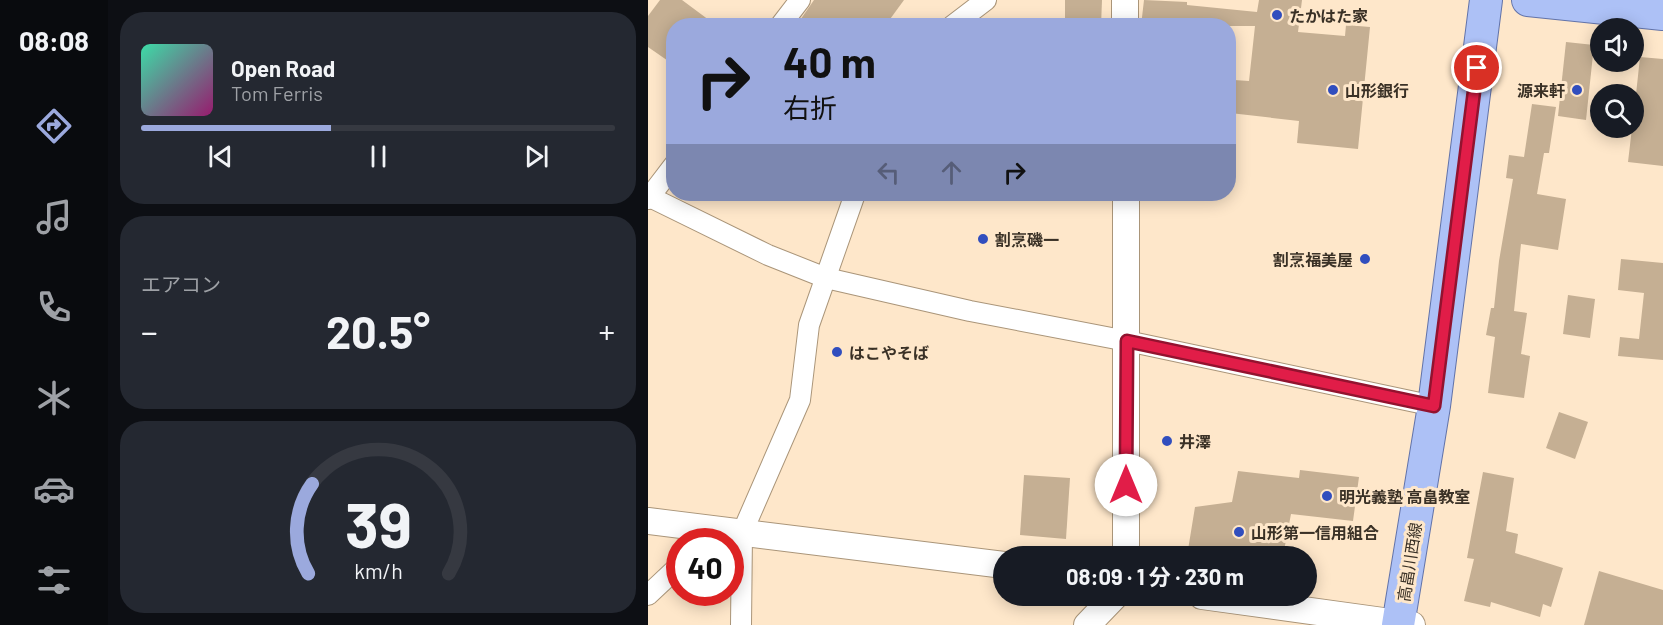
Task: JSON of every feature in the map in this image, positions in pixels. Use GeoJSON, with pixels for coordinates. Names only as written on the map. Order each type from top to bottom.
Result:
{"type":"FeatureCollection","features":[{"type":"Feature","properties":{"kind":"main road","name":"高畠川西線"},"geometry":{"type":"LineString","coordinates":[[1403,624],[1434,406],[1486,0]]}},
{"type":"Feature","properties":{"kind":"main road"},"geometry":{"type":"LineString","coordinates":[[1528,0],[1663,14]]}},
{"type":"Feature","properties":{"kind":"street"},"geometry":{"type":"LineString","coordinates":[[786,18],[800,0]]}},
{"type":"Feature","properties":{"kind":"street"},"geometry":{"type":"LineString","coordinates":[[962,18],[986,0]]}},
{"type":"Feature","properties":{"kind":"street"},"geometry":{"type":"LineString","coordinates":[[1125,0],[1125,18]]}},
{"type":"Feature","properties":{"kind":"street"},"geometry":{"type":"LineString","coordinates":[[666,176],[649,198],[768,255],[826,278],[970,311],[1127,341],[1434,406]]}},
{"type":"Feature","properties":{"kind":"street"},"geometry":{"type":"LineString","coordinates":[[744,528],[800,400],[809,326],[853,201]]}},
{"type":"Feature","properties":{"kind":"street"},"geometry":{"type":"LineString","coordinates":[[1126,201],[1126,546]]}},
{"type":"Feature","properties":{"kind":"street"},"geometry":{"type":"LineString","coordinates":[[648,521],[703,528]]}},
{"type":"Feature","properties":{"kind":"street"},"geometry":{"type":"LineString","coordinates":[[744,533],[993,564]]}},
{"type":"Feature","properties":{"kind":"street"},"geometry":{"type":"LineString","coordinates":[[648,595],[666,578]]}},
{"type":"Feature","properties":{"kind":"street"},"geometry":{"type":"LineString","coordinates":[[741,606],[741,625]]}},
{"type":"Feature","properties":{"kind":"street"},"geometry":{"type":"LineString","coordinates":[[1087,625],[1105,606]]}},
{"type":"Feature","properties":{"kind":"street"},"geometry":{"type":"LineString","coordinates":[[1274,606],[1403,624]]}},
{"type":"Feature","properties":{"kind":"building"},"geometry":{"type":"Polygon","coordinates":[[[660,0],[682,0],[706,18],[666,18],[666,59],[648,47],[648,16],[660,0]]]}},
{"type":"Feature","properties":{"kind":"building"},"geometry":{"type":"Polygon","coordinates":[[[814,0],[904,0],[891,18],[802,18],[814,0]]]}},
{"type":"Feature","properties":{"kind":"building"},"geometry":{"type":"Polygon","coordinates":[[[1065,0],[1102,0],[1101,18],[1065,18],[1065,0]]]}},
{"type":"Feature","properties":{"kind":"building"},"geometry":{"type":"Polygon","coordinates":[[[1144,0],[1187,2],[1187,5],[1257,12],[1259,0],[1302,0],[1298,32],[1345,36],[1346,25],[1370,27],[1358,149],[1297,143],[1299,121],[1236,114],[1236,80],[1249,81],[1255,26],[1236,26],[1236,18],[1142,18],[1144,0]]]}},
{"type":"Feature","properties":{"kind":"building"},"geometry":{"type":"Polygon","coordinates":[[[1566,42],[1590,45],[1591,72],[1586,120],[1558,116],[1566,42]]]}},
{"type":"Feature","properties":{"kind":"building"},"geometry":{"type":"Polygon","coordinates":[[[1644,57],[1663,59],[1663,166],[1628,162],[1631,138],[1644,138],[1644,84],[1637,84],[1638,72],[1644,72],[1644,57]]]}},
{"type":"Feature","properties":{"kind":"building"},"geometry":{"type":"Polygon","coordinates":[[[1532,104],[1556,107],[1549,153],[1544,153],[1537,194],[1566,199],[1558,250],[1521,244],[1514,311],[1527,313],[1521,354],[1530,356],[1524,398],[1488,393],[1495,337],[1486,335],[1491,308],[1494,308],[1499,261],[1513,179],[1506,178],[1509,155],[1524,157],[1532,104]]]}},
{"type":"Feature","properties":{"kind":"building"},"geometry":{"type":"Polygon","coordinates":[[[1621,259],[1663,263],[1663,360],[1618,356],[1620,337],[1639,339],[1644,293],[1618,290],[1621,259]]]}},
{"type":"Feature","properties":{"kind":"building"},"geometry":{"type":"Polygon","coordinates":[[[1568,295],[1595,299],[1590,338],[1563,334],[1568,295]]]}},
{"type":"Feature","properties":{"kind":"building"},"geometry":{"type":"Polygon","coordinates":[[[1559,412],[1588,422],[1575,459],[1546,448],[1559,412]]]}},
{"type":"Feature","properties":{"kind":"building","name":"山形第一信用組合"},"geometry":{"type":"Polygon","coordinates":[[[1300,470],[1359,477],[1353,521],[1291,514],[1285,546],[1189,546],[1195,507],[1232,502],[1238,471],[1299,478],[1300,470]]]}},
{"type":"Feature","properties":{"kind":"building"},"geometry":{"type":"Polygon","coordinates":[[[1483,472],[1514,478],[1506,531],[1518,534],[1515,553],[1563,568],[1551,607],[1543,604],[1540,617],[1491,602],[1490,607],[1464,601],[1474,559],[1467,558],[1483,472]]]}},
{"type":"Feature","properties":{"kind":"building"},"geometry":{"type":"Polygon","coordinates":[[[1024,475],[1070,478],[1066,539],[1020,535],[1024,475]]]}},
{"type":"Feature","properties":{"kind":"building"},"geometry":{"type":"Polygon","coordinates":[[[1599,571],[1663,590],[1663,625],[1584,625],[1599,571]]]}},
{"type":"Feature","properties":{"kind":"place","name":"たかはた家"},"geometry":{"type":"Point","coordinates":[1277,15]}},
{"type":"Feature","properties":{"kind":"place","name":"山形銀行"},"geometry":{"type":"Point","coordinates":[1333,90]}},
{"type":"Feature","properties":{"kind":"place","name":"源来軒"},"geometry":{"type":"Point","coordinates":[1577,90]}},
{"type":"Feature","properties":{"kind":"place","name":"割烹磯一"},"geometry":{"type":"Point","coordinates":[983,239]}},
{"type":"Feature","properties":{"kind":"place","name":"割烹福美屋"},"geometry":{"type":"Point","coordinates":[1365,259]}},
{"type":"Feature","properties":{"kind":"place","name":"はこやそば"},"geometry":{"type":"Point","coordinates":[837,352]}},
{"type":"Feature","properties":{"kind":"place","name":"井澤"},"geometry":{"type":"Point","coordinates":[1167,441]}},
{"type":"Feature","properties":{"kind":"place","name":"明光義塾 高畠教室"},"geometry":{"type":"Point","coordinates":[1327,496]}},
{"type":"Feature","properties":{"kind":"place","name":"山形第一信用組合"},"geometry":{"type":"Point","coordinates":[1239,532]}},
{"type":"Feature","properties":{"kind":"route"},"geometry":{"type":"LineString","coordinates":[[1126,485],[1127,341],[1434,406],[1477,68]]}}]}
